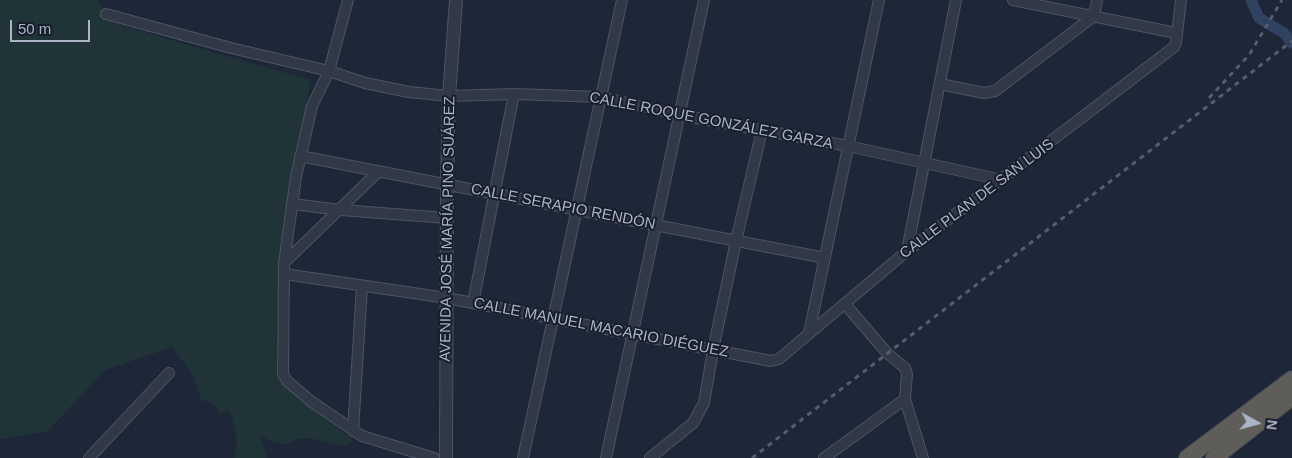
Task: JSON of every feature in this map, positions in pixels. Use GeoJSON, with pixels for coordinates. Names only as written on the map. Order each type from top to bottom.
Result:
{"type":"FeatureCollection","features":[{"type":"Feature","properties":{"kind":"highway"},"geometry":{"type":"LineString","coordinates":[[1187,458],[1292,379]]}},
{"type":"Feature","properties":{"kind":"highway"},"geometry":{"type":"LineString","coordinates":[[1214,458],[1292,397]]}},
{"type":"Feature","properties":{"kind":"street"},"geometry":{"type":"LineString","coordinates":[[345,0],[329,71],[312,106],[300,156],[292,204],[284,263],[283,374],[287,381],[312,402],[353,431],[362,436],[434,458]]}},
{"type":"Feature","properties":{"kind":"street","name":"AVENIDA JOSÉ MARÍA PINO SUÁREZ"},"geometry":{"type":"LineString","coordinates":[[446,458],[447,184],[449,96],[456,0]]}},
{"type":"Feature","properties":{"kind":"street"},"geometry":{"type":"LineString","coordinates":[[523,458],[622,0]]}},
{"type":"Feature","properties":{"kind":"street"},"geometry":{"type":"LineString","coordinates":[[606,458],[704,0]]}},
{"type":"Feature","properties":{"kind":"street"},"geometry":{"type":"LineString","coordinates":[[809,334],[879,0]]}},
{"type":"Feature","properties":{"kind":"street"},"geometry":{"type":"LineString","coordinates":[[907,251],[956,0]]}},
{"type":"Feature","properties":{"kind":"street"},"geometry":{"type":"LineString","coordinates":[[1013,0],[1176,33]]}},
{"type":"Feature","properties":{"kind":"street"},"geometry":{"type":"LineString","coordinates":[[940,84],[984,93],[995,91],[1094,16],[1097,0]]}},
{"type":"Feature","properties":{"kind":"street","name":"CALLE PLAN DE SAN LUIS"},"geometry":{"type":"LineString","coordinates":[[771,361],[779,359],[907,251],[1174,47],[1181,0]]}},
{"type":"Feature","properties":{"kind":"street","name":"CALLE ROQUE GONZÁLEZ GARZA"},"geometry":{"type":"LineString","coordinates":[[106,14],[231,48],[329,71],[365,83],[409,92],[449,96],[514,94],[601,97],[680,115],[848,146],[1002,180]]}},
{"type":"Feature","properties":{"kind":"street"},"geometry":{"type":"LineString","coordinates":[[473,303],[514,94]]}},
{"type":"Feature","properties":{"kind":"street"},"geometry":{"type":"LineString","coordinates":[[650,458],[693,423],[706,397],[713,350],[762,130]]}},
{"type":"Feature","properties":{"kind":"street","name":"CALLE SERAPIO RENDÓN"},"geometry":{"type":"LineString","coordinates":[[300,156],[825,258]]}},
{"type":"Feature","properties":{"kind":"street"},"geometry":{"type":"LineString","coordinates":[[284,263],[341,210],[379,171]]}},
{"type":"Feature","properties":{"kind":"street"},"geometry":{"type":"LineString","coordinates":[[292,204],[341,210],[447,218]]}},
{"type":"Feature","properties":{"kind":"street","name":"CALLE MANUEL MACARIO DIÉGUEZ"},"geometry":{"type":"LineString","coordinates":[[284,274],[447,298],[771,361]]}},
{"type":"Feature","properties":{"kind":"street"},"geometry":{"type":"LineString","coordinates":[[353,431],[362,286]]}},
{"type":"Feature","properties":{"kind":"street"},"geometry":{"type":"LineString","coordinates":[[845,304],[888,353],[905,368],[907,374],[905,400],[922,458]]}},
{"type":"Feature","properties":{"kind":"street"},"geometry":{"type":"LineString","coordinates":[[88,458],[169,373]]}},
{"type":"Feature","properties":{"kind":"street"},"geometry":{"type":"LineString","coordinates":[[824,458],[905,400]]}},
{"type":"Feature","properties":{"kind":"green space"},"geometry":{"type":"Polygon","coordinates":[[[0,0],[97,0],[114,23],[311,80],[284,236],[276,334],[278,370],[280,383],[353,440],[346,445],[336,445],[310,438],[301,438],[285,444],[276,443],[260,436],[267,458],[234,458],[237,443],[232,416],[229,412],[220,413],[213,403],[201,400],[193,375],[172,347],[105,370],[48,431],[0,439],[0,0]]]}},
{"type":"Feature","properties":{"kind":"waterway"},"geometry":{"type":"LineString","coordinates":[[1251,0],[1259,18],[1284,33],[1292,43]]}},
{"type":"Feature","properties":{"kind":"railway"},"geometry":{"type":"LineString","coordinates":[[1209,98],[1249,55],[1282,0]]}},
{"type":"Feature","properties":{"kind":"railway"},"geometry":{"type":"LineString","coordinates":[[752,458],[1292,41]]}}]}
